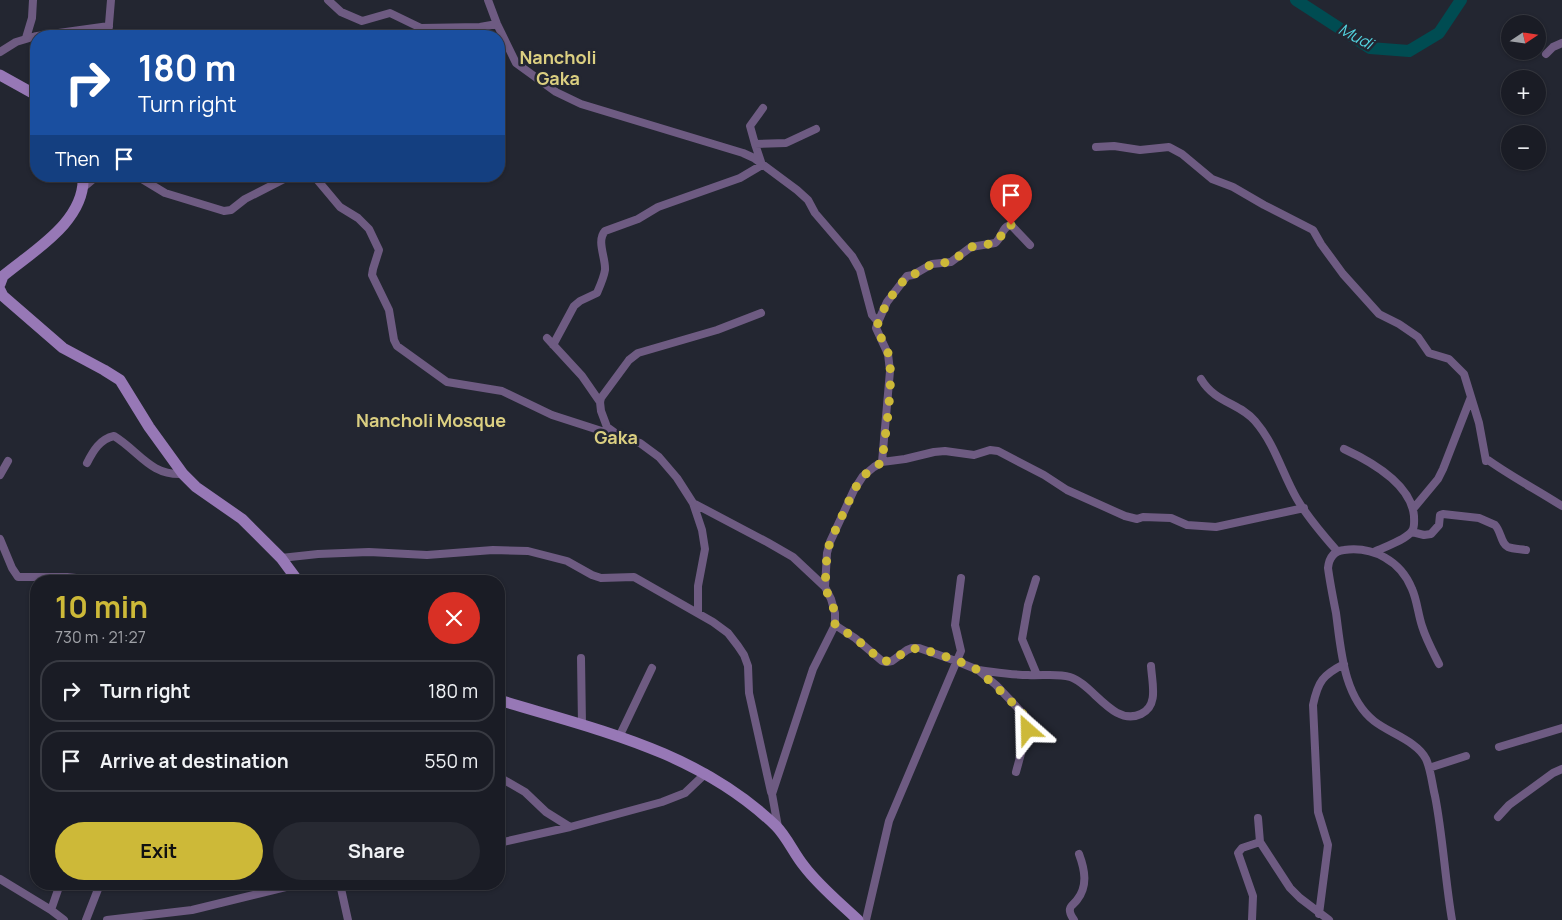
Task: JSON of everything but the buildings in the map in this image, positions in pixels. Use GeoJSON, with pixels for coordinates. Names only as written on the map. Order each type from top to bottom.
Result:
{"type":"FeatureCollection","features":[{"type":"Feature","properties":{"kind":"street"},"geometry":{"type":"LineString","coordinates":[[26,38],[32,18],[34,0]]}},
{"type":"Feature","properties":{"kind":"street"},"geometry":{"type":"LineString","coordinates":[[109,30],[111,0]]}},
{"type":"Feature","properties":{"kind":"street"},"geometry":{"type":"LineString","coordinates":[[328,0],[341,12],[362,21],[390,13],[421,28],[480,27],[497,24]]}},
{"type":"Feature","properties":{"kind":"street"},"geometry":{"type":"LineString","coordinates":[[488,0],[500,30]]}},
{"type":"Feature","properties":{"kind":"street"},"geometry":{"type":"LineString","coordinates":[[80,30],[109,26]]}},
{"type":"Feature","properties":{"kind":"street"},"geometry":{"type":"LineString","coordinates":[[0,52],[8,46],[30,37]]}},
{"type":"Feature","properties":{"kind":"street"},"geometry":{"type":"LineString","coordinates":[[505,40],[516,63],[568,99],[647,125],[743,153],[803,194],[815,213],[852,256],[860,270],[872,315],[878,322]]}},
{"type":"Feature","properties":{"kind":"street"},"geometry":{"type":"LineString","coordinates":[[1546,54],[1554,47],[1562,44]]}},
{"type":"Feature","properties":{"kind":"street"},"geometry":{"type":"LineString","coordinates":[[0,75],[30,92]]}},
{"type":"Feature","properties":{"kind":"street"},"geometry":{"type":"LineString","coordinates":[[762,165],[750,126],[763,108]]}},
{"type":"Feature","properties":{"kind":"street"},"geometry":{"type":"LineString","coordinates":[[755,144],[786,143],[816,129]]}},
{"type":"Feature","properties":{"kind":"street"},"geometry":{"type":"LineString","coordinates":[[1096,147],[1114,146],[1140,150],[1169,147],[1182,154],[1212,179],[1233,186],[1264,205],[1313,230],[1320,244],[1343,274],[1379,314],[1399,324],[1418,337],[1429,354],[1449,359],[1464,374],[1479,423],[1486,461],[1488,460],[1512,477],[1535,488],[1562,506]]}},
{"type":"Feature","properties":{"kind":"street"},"geometry":{"type":"LineString","coordinates":[[618,435],[604,422],[600,402],[582,376],[550,342],[574,306],[597,293],[604,270],[602,233],[638,219],[658,207],[740,178],[762,165]]}},
{"type":"Feature","properties":{"kind":"street"},"geometry":{"type":"LineString","coordinates":[[0,284],[3,276],[50,238],[69,218],[81,198],[83,182]]}},
{"type":"Feature","properties":{"kind":"street"},"geometry":{"type":"LineString","coordinates":[[147,182],[165,193],[224,211],[231,210],[245,200],[279,182]]}},
{"type":"Feature","properties":{"kind":"street"},"geometry":{"type":"LineString","coordinates":[[319,182],[340,207],[364,223],[378,247],[379,252],[372,269],[372,275],[389,310],[397,346],[447,382],[502,391],[552,415],[640,443],[659,457],[677,478],[693,503],[702,530],[705,549],[698,586],[698,612]]}},
{"type":"Feature","properties":{"kind":"street"},"geometry":{"type":"LineString","coordinates":[[882,462],[890,371],[888,354],[876,328],[887,302],[907,276],[913,275],[932,264],[951,262],[971,247],[995,243],[1008,225],[1011,225],[1030,245]]}},
{"type":"Feature","properties":{"kind":"street"},"geometry":{"type":"LineString","coordinates":[[0,290],[3,296],[52,341],[120,380],[149,427],[183,474],[196,487],[242,519],[281,558],[294,575]]}},
{"type":"Feature","properties":{"kind":"street"},"geometry":{"type":"LineString","coordinates":[[600,402],[603,394],[629,360],[638,353],[717,330],[761,313]]}},
{"type":"Feature","properties":{"kind":"street"},"geometry":{"type":"LineString","coordinates":[[1201,379],[1205,386],[1228,404],[1247,412],[1255,421],[1270,440],[1297,499],[1337,551]]}},
{"type":"Feature","properties":{"kind":"street"},"geometry":{"type":"LineString","coordinates":[[1413,509],[1438,479],[1470,397]]}},
{"type":"Feature","properties":{"kind":"street"},"geometry":{"type":"LineString","coordinates":[[87,463],[98,445],[107,438],[114,436],[162,472],[171,475],[183,474]]}},
{"type":"Feature","properties":{"kind":"street"},"geometry":{"type":"LineString","coordinates":[[1344,449],[1391,477],[1409,499],[1413,509],[1414,527],[1412,532],[1406,537],[1374,552]]}},
{"type":"Feature","properties":{"kind":"street"},"geometry":{"type":"LineString","coordinates":[[825,587],[827,553],[837,524],[863,476],[882,462],[934,452],[945,451],[974,455],[990,450],[998,451],[1044,475],[1067,490],[1136,519],[1143,517],[1170,518],[1187,525],[1216,527],[1304,508]]}},
{"type":"Feature","properties":{"kind":"street"},"geometry":{"type":"LineString","coordinates":[[0,475],[8,461]]}},
{"type":"Feature","properties":{"kind":"street"},"geometry":{"type":"LineString","coordinates":[[693,503],[793,557],[825,587],[835,612],[835,625],[813,669],[772,794]]}},
{"type":"Feature","properties":{"kind":"street"},"geometry":{"type":"LineString","coordinates":[[1412,532],[1424,535],[1431,534],[1438,525],[1440,515],[1470,517],[1495,525],[1507,546],[1526,550]]}},
{"type":"Feature","properties":{"kind":"street"},"geometry":{"type":"LineString","coordinates":[[0,539],[12,568],[18,577],[30,577]]}},
{"type":"Feature","properties":{"kind":"street"},"geometry":{"type":"LineString","coordinates":[[281,558],[344,553],[427,555],[493,550],[528,551],[567,561],[601,578],[634,577],[698,612],[728,633],[744,655],[748,666],[749,693],[778,827]]}},
{"type":"Feature","properties":{"kind":"street"},"geometry":{"type":"LineString","coordinates":[[1439,664],[1424,633],[1412,588],[1405,576],[1385,556],[1374,552],[1337,551],[1328,561],[1328,568],[1344,664],[1355,698],[1364,712],[1374,722],[1419,749],[1425,758],[1429,768],[1440,825],[1452,920]]}},
{"type":"Feature","properties":{"kind":"street"},"geometry":{"type":"LineString","coordinates":[[866,920],[890,821],[961,651],[954,625],[962,578]]}},
{"type":"Feature","properties":{"kind":"street"},"geometry":{"type":"LineString","coordinates":[[1036,579],[1028,605],[1022,639],[1037,675]]}},
{"type":"Feature","properties":{"kind":"street"},"geometry":{"type":"LineString","coordinates":[[835,625],[855,638],[882,661],[892,661],[907,650],[919,648],[956,660],[978,670],[1027,718],[1029,724],[1016,772]]}},
{"type":"Feature","properties":{"kind":"street"},"geometry":{"type":"LineString","coordinates":[[582,658],[582,725]]}},
{"type":"Feature","properties":{"kind":"street"},"geometry":{"type":"LineString","coordinates":[[1319,914],[1328,845],[1318,812],[1312,705],[1316,689],[1322,678],[1344,664]]}},
{"type":"Feature","properties":{"kind":"street"},"geometry":{"type":"LineString","coordinates":[[978,670],[1067,676],[1077,680],[1112,710],[1129,717],[1138,716],[1152,706],[1151,666]]}},
{"type":"Feature","properties":{"kind":"street"},"geometry":{"type":"LineString","coordinates":[[619,737],[652,668]]}},
{"type":"Feature","properties":{"kind":"street"},"geometry":{"type":"LineString","coordinates":[[505,702],[582,725],[670,755],[706,774],[746,800],[778,827],[811,874],[858,920]]}},
{"type":"Feature","properties":{"kind":"street"},"geometry":{"type":"LineString","coordinates":[[1499,747],[1562,728]]}},
{"type":"Feature","properties":{"kind":"street"},"geometry":{"type":"LineString","coordinates":[[1429,768],[1466,756]]}},
{"type":"Feature","properties":{"kind":"street"},"geometry":{"type":"LineString","coordinates":[[1498,817],[1509,805],[1553,773],[1562,769]]}},
{"type":"Feature","properties":{"kind":"street"},"geometry":{"type":"LineString","coordinates":[[505,842],[570,827],[662,802],[685,794],[706,774]]}},
{"type":"Feature","properties":{"kind":"street"},"geometry":{"type":"LineString","coordinates":[[505,780],[525,792],[546,812],[570,827]]}},
{"type":"Feature","properties":{"kind":"street"},"geometry":{"type":"LineString","coordinates":[[1258,818],[1260,842],[1290,888],[1328,920]]}},
{"type":"Feature","properties":{"kind":"street"},"geometry":{"type":"LineString","coordinates":[[1252,920],[1253,896],[1238,853],[1242,848],[1260,842]]}},
{"type":"Feature","properties":{"kind":"street"},"geometry":{"type":"LineString","coordinates":[[1074,920],[1070,907],[1079,897],[1084,884],[1084,866],[1079,854]]}},
{"type":"Feature","properties":{"kind":"street"},"geometry":{"type":"LineString","coordinates":[[0,879],[64,920]]}},
{"type":"Feature","properties":{"kind":"street"},"geometry":{"type":"LineString","coordinates":[[51,910],[58,890]]}},
{"type":"Feature","properties":{"kind":"street"},"geometry":{"type":"LineString","coordinates":[[86,920],[98,890]]}},
{"type":"Feature","properties":{"kind":"street"},"geometry":{"type":"LineString","coordinates":[[107,920],[176,916],[192,910],[274,890]]}},
{"type":"Feature","properties":{"kind":"street"},"geometry":{"type":"LineString","coordinates":[[341,890],[348,920]]}},
{"type":"Feature","properties":{"kind":"waterway","name":"Mudi"},"geometry":{"type":"LineString","coordinates":[[1296,0],[1370,48],[1409,51],[1439,33],[1461,0]]}},
{"type":"Feature","properties":{"kind":"district","name":"Nancholi Gaka"},"geometry":{"type":"Point","coordinates":[558,68]}},
{"type":"Feature","properties":{"kind":"district","name":"Nancholi Mosque"},"geometry":{"type":"Point","coordinates":[431,421]}},
{"type":"Feature","properties":{"kind":"district","name":"Gaka"},"geometry":{"type":"Point","coordinates":[616,438]}},
{"type":"Feature","properties":{"kind":"route"},"geometry":{"type":"LineString","coordinates":[[1011,225],[1005,227],[1000,238],[995,243],[971,247],[951,262],[932,264],[913,275],[907,276],[887,302],[876,328],[886,347],[890,364],[882,462],[863,476],[837,524],[827,553],[825,587],[835,612],[835,625],[855,638],[882,661],[892,661],[907,650],[919,648],[956,660],[978,670],[1027,718],[1028,730]]}}]}
